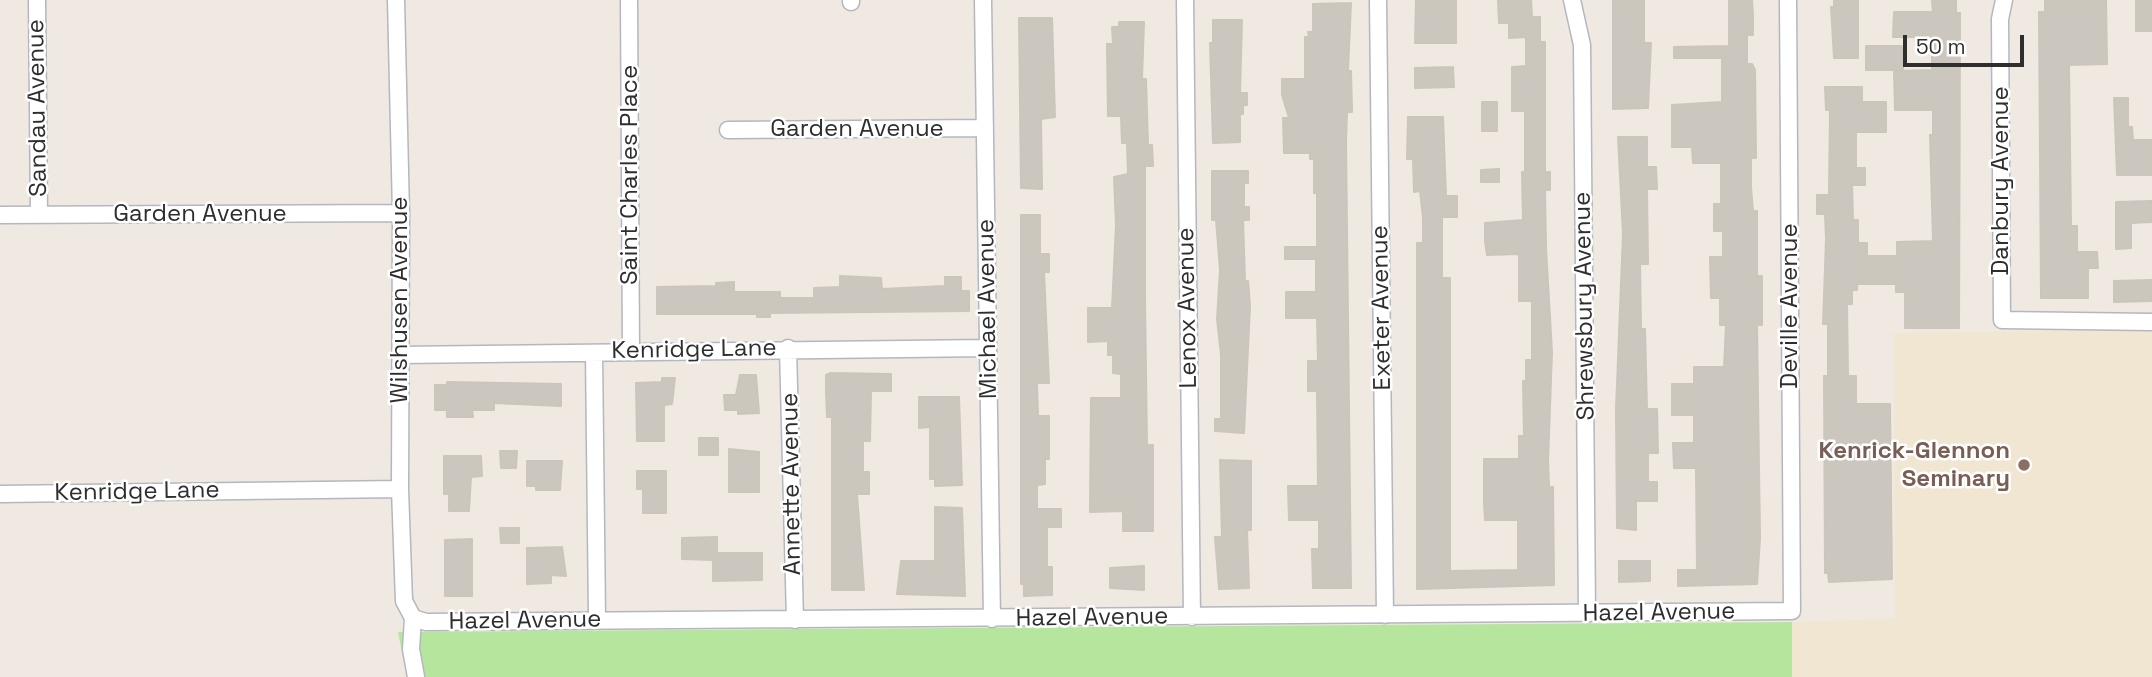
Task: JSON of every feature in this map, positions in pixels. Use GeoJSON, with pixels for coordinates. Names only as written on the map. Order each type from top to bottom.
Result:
{"type":"FeatureCollection","features":[{"type":"Feature","properties":{"kind":"street","name":"Sandau Avenue"},"geometry":{"type":"LineString","coordinates":[[37,0],[39,215]]}},
{"type":"Feature","properties":{"kind":"street","name":"Wilshusen Avenue"},"geometry":{"type":"LineString","coordinates":[[396,0],[401,213],[400,489],[404,601]]}},
{"type":"Feature","properties":{"kind":"street","name":"Saint Charles Place"},"geometry":{"type":"LineString","coordinates":[[629,0],[631,350]]}},
{"type":"Feature","properties":{"kind":"street","name":"Michael Avenue"},"geometry":{"type":"LineString","coordinates":[[983,0],[992,619]]}},
{"type":"Feature","properties":{"kind":"street","name":"Lenox Avenue"},"geometry":{"type":"LineString","coordinates":[[1185,0],[1192,617]]}},
{"type":"Feature","properties":{"kind":"street","name":"Exeter Avenue"},"geometry":{"type":"LineString","coordinates":[[1378,0],[1385,615]]}},
{"type":"Feature","properties":{"kind":"street","name":"Shrewsbury Avenue"},"geometry":{"type":"LineString","coordinates":[[1572,0],[1582,45],[1587,614]]}},
{"type":"Feature","properties":{"kind":"street","name":"Deville Avenue"},"geometry":{"type":"LineString","coordinates":[[1787,0],[1793,611]]}},
{"type":"Feature","properties":{"kind":"street","name":"Danbury Avenue"},"geometry":{"type":"LineString","coordinates":[[2004,0],[2000,19],[2002,320],[2152,322]]}},
{"type":"Feature","properties":{"kind":"street","name":"Garden Avenue"},"geometry":{"type":"LineString","coordinates":[[728,130],[985,128]]}},
{"type":"Feature","properties":{"kind":"street","name":"Garden Avenue"},"geometry":{"type":"LineString","coordinates":[[0,215],[401,213]]}},
{"type":"Feature","properties":{"kind":"street","name":"Kenridge Lane"},"geometry":{"type":"LineString","coordinates":[[400,355],[788,348],[988,348]]}},
{"type":"Feature","properties":{"kind":"street","name":"Annette Avenue"},"geometry":{"type":"LineString","coordinates":[[788,348],[795,620]]}},
{"type":"Feature","properties":{"kind":"street"},"geometry":{"type":"LineString","coordinates":[[594,352],[597,619]]}},
{"type":"Feature","properties":{"kind":"street","name":"Kenridge Lane"},"geometry":{"type":"LineString","coordinates":[[0,494],[400,489]]}},
{"type":"Feature","properties":{"kind":"street","name":"Hazel Avenue"},"geometry":{"type":"LineString","coordinates":[[404,601],[413,618],[426,622],[1793,611]]}},
{"type":"Feature","properties":{"kind":"street"},"geometry":{"type":"LineString","coordinates":[[413,618],[411,649],[416,677]]}},
{"type":"Feature","properties":{"kind":"shaded area","name":"Kenrick-Glennon Seminary"},"geometry":{"type":"Polygon","coordinates":[[[2152,330],[2152,677],[1792,677],[1792,622],[1895,619],[1894,333],[2152,330]]]}},
{"type":"Feature","properties":{"kind":"green space"},"geometry":{"type":"Polygon","coordinates":[[[1792,622],[1792,677],[407,677],[398,632],[1792,622]]]}},
{"type":"Feature","properties":{"kind":"building"},"geometry":{"type":"Polygon","coordinates":[[[1416,0],[1456,0],[1456,43],[1415,43],[1416,0]]]}},
{"type":"Feature","properties":{"kind":"building"},"geometry":{"type":"Polygon","coordinates":[[[1498,0],[1531,0],[1532,17],[1540,17],[1540,42],[1545,42],[1545,172],[1550,172],[1550,190],[1545,190],[1546,248],[1552,352],[1548,461],[1549,487],[1553,487],[1554,585],[1417,589],[1417,243],[1423,243],[1423,217],[1420,191],[1414,192],[1413,159],[1407,159],[1408,117],[1443,117],[1446,196],[1457,196],[1457,217],[1442,217],[1442,278],[1450,278],[1450,571],[1518,570],[1518,520],[1485,520],[1484,502],[1484,459],[1519,459],[1519,436],[1524,436],[1523,381],[1526,381],[1526,360],[1532,360],[1532,301],[1519,301],[1519,254],[1487,255],[1485,241],[1485,223],[1523,220],[1525,111],[1512,111],[1512,67],[1526,66],[1526,37],[1509,38],[1509,23],[1499,23],[1498,0]]]}},
{"type":"Feature","properties":{"kind":"building"},"geometry":{"type":"Polygon","coordinates":[[[1613,0],[1644,0],[1644,43],[1651,43],[1648,108],[1613,109],[1613,0]]]}},
{"type":"Feature","properties":{"kind":"building"},"geometry":{"type":"Polygon","coordinates":[[[1729,0],[1752,0],[1753,16],[1753,35],[1747,35],[1747,64],[1752,64],[1755,70],[1756,158],[1751,158],[1751,187],[1753,211],[1757,211],[1757,276],[1762,276],[1762,325],[1757,325],[1760,539],[1757,584],[1678,586],[1678,570],[1697,570],[1696,468],[1674,468],[1673,443],[1694,443],[1694,415],[1672,415],[1672,384],[1694,384],[1694,367],[1724,367],[1726,325],[1720,325],[1720,298],[1711,298],[1710,257],[1723,257],[1723,231],[1714,231],[1714,204],[1721,204],[1721,163],[1693,163],[1692,147],[1672,147],[1672,105],[1722,102],[1722,58],[1674,58],[1674,47],[1729,46],[1729,0]]]}},
{"type":"Feature","properties":{"kind":"building"},"geometry":{"type":"Polygon","coordinates":[[[1834,0],[1858,0],[1858,58],[1834,58],[1831,7],[1834,7],[1834,0]]]}},
{"type":"Feature","properties":{"kind":"building"},"geometry":{"type":"Polygon","coordinates":[[[2045,0],[2106,0],[2107,64],[2069,65],[2071,226],[2077,226],[2077,252],[2097,252],[2098,268],[2088,268],[2088,298],[2041,298],[2039,12],[2045,12],[2045,0]]]}},
{"type":"Feature","properties":{"kind":"building"},"geometry":{"type":"Polygon","coordinates":[[[2136,0],[2152,0],[2152,31],[2136,31],[2136,0]]]}},
{"type":"Feature","properties":{"kind":"building"},"geometry":{"type":"Polygon","coordinates":[[[1932,1],[1956,1],[1956,13],[1960,13],[1959,328],[1905,328],[1905,292],[1896,292],[1896,284],[1857,284],[1857,290],[1852,290],[1852,304],[1847,304],[1848,376],[1856,376],[1856,404],[1890,404],[1892,579],[1829,582],[1828,573],[1825,573],[1824,376],[1828,376],[1828,324],[1823,324],[1826,239],[1825,214],[1817,214],[1817,195],[1829,195],[1830,110],[1826,110],[1825,87],[1862,87],[1862,102],[1886,102],[1886,132],[1856,132],[1856,168],[1865,168],[1865,185],[1852,185],[1853,220],[1858,220],[1858,243],[1867,243],[1867,256],[1897,256],[1897,242],[1933,241],[1930,135],[1933,135],[1933,110],[1895,110],[1894,71],[1932,70],[1932,37],[1893,37],[1894,12],[1933,12],[1932,1]]]}},
{"type":"Feature","properties":{"kind":"building"},"geometry":{"type":"Polygon","coordinates":[[[1351,3],[1348,71],[1351,71],[1352,112],[1347,112],[1346,141],[1351,588],[1313,588],[1312,549],[1319,549],[1319,520],[1289,520],[1288,486],[1318,486],[1317,391],[1308,391],[1308,361],[1318,361],[1317,318],[1286,318],[1286,292],[1316,292],[1316,259],[1285,259],[1285,247],[1317,247],[1317,193],[1314,193],[1314,159],[1310,159],[1310,153],[1284,153],[1283,118],[1289,118],[1282,95],[1282,79],[1305,79],[1305,37],[1309,37],[1308,32],[1313,32],[1313,4],[1351,3]]]}},
{"type":"Feature","properties":{"kind":"building"},"geometry":{"type":"Polygon","coordinates":[[[1019,18],[1052,18],[1055,117],[1041,119],[1042,189],[1021,188],[1019,18]]]}},
{"type":"Feature","properties":{"kind":"building"},"geometry":{"type":"Polygon","coordinates":[[[1213,20],[1242,20],[1240,93],[1247,93],[1247,105],[1243,105],[1243,114],[1240,114],[1240,142],[1213,143],[1210,43],[1213,43],[1213,20]]]}},
{"type":"Feature","properties":{"kind":"building"},"geometry":{"type":"Polygon","coordinates":[[[1119,22],[1144,22],[1142,79],[1146,79],[1148,145],[1152,145],[1153,166],[1145,166],[1145,300],[1147,445],[1153,445],[1153,531],[1123,531],[1123,511],[1090,512],[1091,398],[1121,398],[1121,374],[1113,373],[1113,355],[1108,355],[1108,341],[1088,342],[1088,308],[1112,308],[1116,225],[1114,177],[1128,174],[1127,143],[1122,143],[1121,116],[1108,116],[1107,44],[1113,44],[1112,27],[1119,27],[1119,22]]]}},
{"type":"Feature","properties":{"kind":"building"},"geometry":{"type":"Polygon","coordinates":[[[1866,46],[1902,46],[1903,70],[1866,70],[1866,46]]]}},
{"type":"Feature","properties":{"kind":"building"},"geometry":{"type":"Polygon","coordinates":[[[1453,67],[1454,87],[1415,88],[1415,68],[1453,67]]]}},
{"type":"Feature","properties":{"kind":"building"},"geometry":{"type":"Polygon","coordinates":[[[2114,98],[2128,98],[2128,127],[2132,127],[2133,140],[2152,140],[2152,175],[2117,175],[2114,98]]]}},
{"type":"Feature","properties":{"kind":"building"},"geometry":{"type":"Polygon","coordinates":[[[1482,102],[1497,102],[1497,131],[1482,131],[1482,102]]]}},
{"type":"Feature","properties":{"kind":"building"},"geometry":{"type":"Polygon","coordinates":[[[1618,137],[1647,137],[1647,167],[1656,167],[1657,189],[1647,189],[1648,264],[1640,264],[1641,329],[1645,329],[1647,409],[1657,409],[1658,453],[1648,453],[1648,482],[1657,482],[1657,501],[1636,501],[1636,530],[1617,528],[1616,409],[1623,234],[1618,137]]]}},
{"type":"Feature","properties":{"kind":"building"},"geometry":{"type":"Polygon","coordinates":[[[1499,169],[1499,182],[1481,182],[1481,170],[1499,169]]]}},
{"type":"Feature","properties":{"kind":"building"},"geometry":{"type":"Polygon","coordinates":[[[1212,171],[1248,171],[1248,183],[1244,183],[1244,207],[1249,207],[1249,220],[1243,220],[1245,281],[1248,281],[1250,306],[1244,433],[1215,431],[1215,419],[1221,419],[1221,355],[1217,319],[1220,270],[1216,220],[1212,220],[1212,171]]]}},
{"type":"Feature","properties":{"kind":"building"},"geometry":{"type":"Polygon","coordinates":[[[2152,201],[2152,222],[2131,223],[2131,248],[2116,249],[2116,202],[2152,201]]]}},
{"type":"Feature","properties":{"kind":"building"},"geometry":{"type":"Polygon","coordinates":[[[1021,215],[1040,215],[1040,254],[1049,254],[1049,272],[1044,272],[1049,383],[1037,383],[1038,416],[1049,416],[1049,459],[1045,459],[1045,484],[1037,485],[1037,509],[1061,509],[1061,527],[1047,527],[1047,567],[1052,567],[1052,595],[1024,596],[1024,584],[1021,584],[1021,215]]]}},
{"type":"Feature","properties":{"kind":"building"},"geometry":{"type":"Polygon","coordinates":[[[840,276],[881,278],[882,289],[945,286],[945,277],[961,277],[961,291],[969,291],[969,311],[770,313],[770,317],[757,317],[757,314],[657,314],[657,287],[716,286],[716,283],[734,282],[734,292],[780,292],[780,298],[814,298],[814,288],[840,287],[840,276]]]}},
{"type":"Feature","properties":{"kind":"building"},"geometry":{"type":"Polygon","coordinates":[[[2152,280],[2152,301],[2114,302],[2114,281],[2152,280]]]}},
{"type":"Feature","properties":{"kind":"building"},"geometry":{"type":"Polygon","coordinates":[[[891,374],[891,391],[871,391],[870,441],[863,441],[863,472],[869,472],[869,494],[857,494],[864,590],[832,590],[832,417],[827,417],[826,391],[826,375],[891,374]]]}},
{"type":"Feature","properties":{"kind":"building"},"geometry":{"type":"Polygon","coordinates":[[[740,375],[756,375],[759,413],[738,414],[738,410],[725,410],[724,395],[736,395],[740,375]]]}},
{"type":"Feature","properties":{"kind":"building"},"geometry":{"type":"Polygon","coordinates":[[[662,378],[675,378],[672,404],[664,405],[664,441],[637,441],[636,383],[662,382],[662,378]]]}},
{"type":"Feature","properties":{"kind":"building"},"geometry":{"type":"Polygon","coordinates":[[[447,382],[561,384],[561,406],[494,403],[494,410],[472,410],[473,417],[447,417],[447,410],[435,410],[435,385],[447,385],[447,382]]]}},
{"type":"Feature","properties":{"kind":"building"},"geometry":{"type":"Polygon","coordinates":[[[919,397],[959,397],[962,485],[935,486],[935,479],[930,479],[930,427],[919,428],[919,397]]]}},
{"type":"Feature","properties":{"kind":"building"},"geometry":{"type":"Polygon","coordinates":[[[699,438],[718,438],[718,455],[699,455],[699,438]]]}},
{"type":"Feature","properties":{"kind":"building"},"geometry":{"type":"Polygon","coordinates":[[[729,449],[759,452],[759,492],[729,492],[729,449]]]}},
{"type":"Feature","properties":{"kind":"building"},"geometry":{"type":"Polygon","coordinates":[[[500,451],[517,451],[516,468],[501,468],[500,451]]]}},
{"type":"Feature","properties":{"kind":"building"},"geometry":{"type":"Polygon","coordinates":[[[444,456],[481,456],[482,476],[471,477],[469,511],[449,511],[449,494],[444,494],[444,456]]]}},
{"type":"Feature","properties":{"kind":"building"},"geometry":{"type":"Polygon","coordinates":[[[1220,460],[1251,461],[1251,530],[1247,530],[1249,588],[1219,589],[1215,537],[1222,537],[1220,460]]]}},
{"type":"Feature","properties":{"kind":"building"},"geometry":{"type":"Polygon","coordinates":[[[527,461],[562,461],[560,490],[536,490],[536,486],[527,486],[527,461]]]}},
{"type":"Feature","properties":{"kind":"building"},"geometry":{"type":"Polygon","coordinates":[[[637,471],[666,471],[666,513],[643,513],[643,489],[637,489],[637,471]]]}},
{"type":"Feature","properties":{"kind":"building"},"geometry":{"type":"Polygon","coordinates":[[[935,507],[962,508],[965,596],[897,594],[901,561],[935,561],[935,507]]]}},
{"type":"Feature","properties":{"kind":"building"},"geometry":{"type":"Polygon","coordinates":[[[500,528],[519,528],[519,543],[501,543],[500,528]]]}},
{"type":"Feature","properties":{"kind":"building"},"geometry":{"type":"Polygon","coordinates":[[[717,537],[717,553],[762,553],[762,580],[713,581],[713,560],[682,559],[682,538],[717,537]]]}},
{"type":"Feature","properties":{"kind":"building"},"geometry":{"type":"Polygon","coordinates":[[[472,539],[472,596],[445,596],[445,540],[472,539]]]}},
{"type":"Feature","properties":{"kind":"building"},"geometry":{"type":"Polygon","coordinates":[[[562,547],[566,576],[551,575],[551,583],[527,584],[527,548],[562,547]]]}},
{"type":"Feature","properties":{"kind":"building"},"geometry":{"type":"Polygon","coordinates":[[[1619,561],[1650,561],[1650,581],[1619,582],[1619,561]]]}},
{"type":"Feature","properties":{"kind":"building"},"geometry":{"type":"Polygon","coordinates":[[[1144,566],[1144,590],[1110,588],[1110,568],[1144,566]]]}},
{"type":"Feature","properties":{"kind":"place","name":"Kenrick-Glennon Seminary"},"geometry":{"type":"Point","coordinates":[2024,465]}}]}
